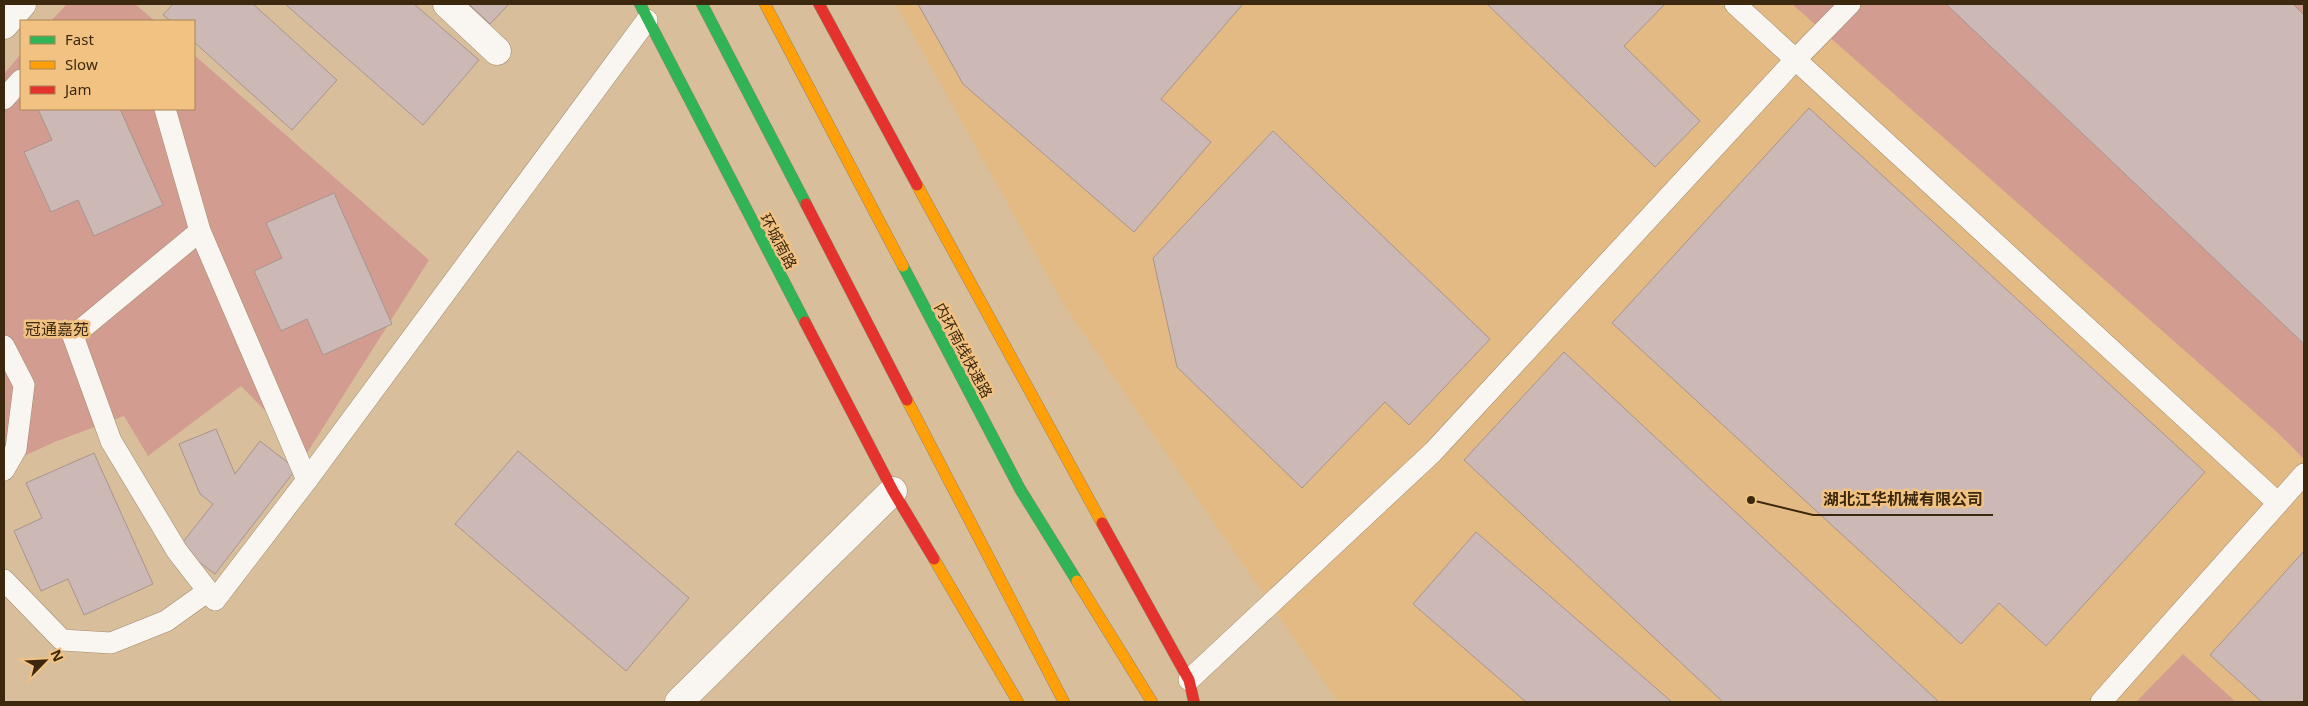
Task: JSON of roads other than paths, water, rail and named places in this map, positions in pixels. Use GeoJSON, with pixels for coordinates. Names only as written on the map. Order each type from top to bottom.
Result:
{"type":"FeatureCollection","features":[{"type":"Feature","properties":{"kind":"highway"},"geometry":{"type":"LineString","coordinates":[[702,4],[1064,702]]}},
{"type":"Feature","properties":{"kind":"highway","name":"内环南线快速路"},"geometry":{"type":"LineString","coordinates":[[765,4],[1020,489],[1152,702]]}},
{"type":"Feature","properties":{"kind":"highway"},"geometry":{"type":"LineString","coordinates":[[819,4],[1011,358],[1189,680],[1194,702]]}},
{"type":"Feature","properties":{"kind":"highway","name":"环城南路"},"geometry":{"type":"LineString","coordinates":[[643,12],[893,491]]}},
{"type":"Feature","properties":{"kind":"highway"},"geometry":{"type":"LineString","coordinates":[[893,491],[1018,702]]}},
{"type":"Feature","properties":{"kind":"street"},"geometry":{"type":"LineString","coordinates":[[4,25],[22,4]]}},
{"type":"Feature","properties":{"kind":"street"},"geometry":{"type":"LineString","coordinates":[[447,4],[497,51]]}},
{"type":"Feature","properties":{"kind":"street"},"geometry":{"type":"LineString","coordinates":[[679,702],[893,491]]}},
{"type":"Feature","properties":{"kind":"lane"},"geometry":{"type":"LineString","coordinates":[[1735,4],[2278,502]]}},
{"type":"Feature","properties":{"kind":"lane"},"geometry":{"type":"LineString","coordinates":[[1189,680],[1433,452],[1850,4]]}},
{"type":"Feature","properties":{"kind":"lane"},"geometry":{"type":"LineString","coordinates":[[200,232],[73,336],[112,441],[177,550],[215,600],[307,480],[643,12]]}},
{"type":"Feature","properties":{"kind":"lane"},"geometry":{"type":"LineString","coordinates":[[4,99],[20,81]]}},
{"type":"Feature","properties":{"kind":"lane"},"geometry":{"type":"LineString","coordinates":[[165,110],[200,232],[307,480]]}},
{"type":"Feature","properties":{"kind":"lane"},"geometry":{"type":"LineString","coordinates":[[4,346],[24,384],[16,449],[4,470]]}},
{"type":"Feature","properties":{"kind":"lane"},"geometry":{"type":"LineString","coordinates":[[2101,702],[2304,474]]}},
{"type":"Feature","properties":{"kind":"lane"},"geometry":{"type":"LineString","coordinates":[[4,580],[62,640],[111,643],[166,621],[208,591]]}},
{"type":"Feature","properties":{"kind":"place","name":"湖北江华机械有限公司"},"geometry":{"type":"Point","coordinates":[1751,500]}},
{"type":"Feature","properties":{"kind":"district","name":"冠通嘉苑"},"geometry":{"type":"Point","coordinates":[57,329]}}]}
